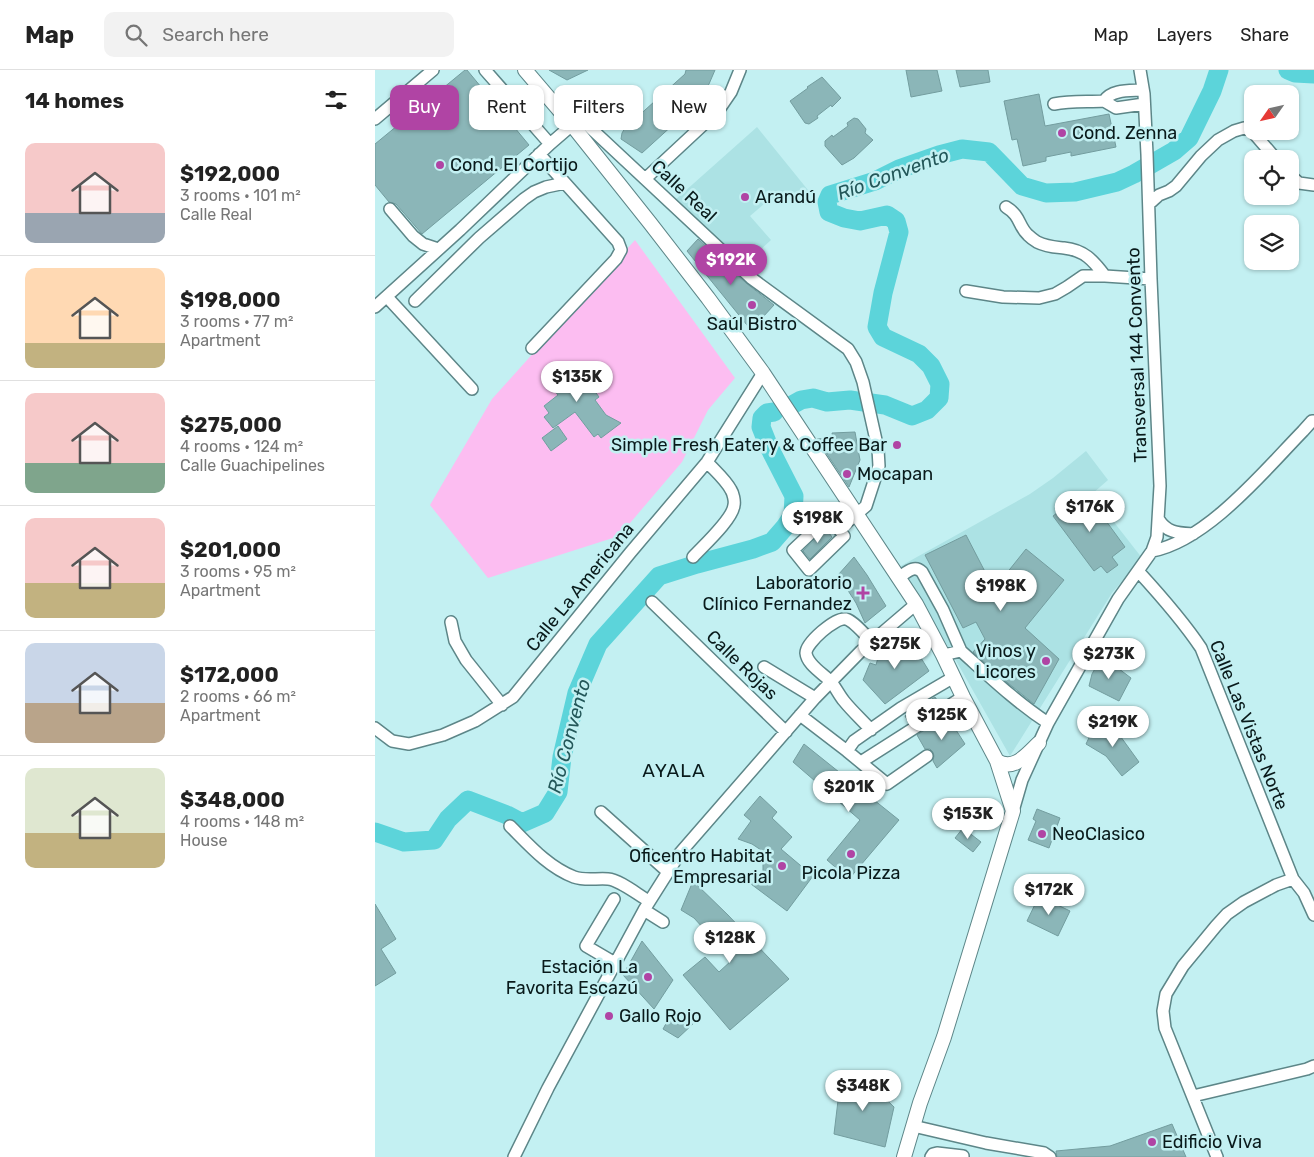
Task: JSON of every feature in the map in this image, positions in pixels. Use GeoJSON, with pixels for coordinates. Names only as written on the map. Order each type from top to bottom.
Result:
{"type":"FeatureCollection","features":[{"type":"Feature","properties":{"kind":"main road"},"geometry":{"type":"LineString","coordinates":[[525,70],[554,104]]}},
{"type":"Feature","properties":{"kind":"main road"},"geometry":{"type":"LineString","coordinates":[[576,130],[696,283],[763,374],[916,604],[997,760],[1013,811],[947,1028],[904,1157]]}},
{"type":"Feature","properties":{"kind":"main road"},"geometry":{"type":"LineString","coordinates":[[997,760],[1003,764],[1016,762],[1039,743]]}},
{"type":"Feature","properties":{"kind":"street"},"geometry":{"type":"LineString","coordinates":[[375,119],[433,70]]}},
{"type":"Feature","properties":{"kind":"street"},"geometry":{"type":"LineString","coordinates":[[485,70],[550,144]]}},
{"type":"Feature","properties":{"kind":"street"},"geometry":{"type":"LineString","coordinates":[[645,180],[718,110],[731,92],[740,70]]}},
{"type":"Feature","properties":{"kind":"street","name":"Transversal 144 Convento"},"geometry":{"type":"LineString","coordinates":[[1013,811],[1022,780],[1048,722],[1118,599],[1153,551],[1157,537],[1160,486],[1147,154],[1141,70]]}},
{"type":"Feature","properties":{"kind":"street"},"geometry":{"type":"LineString","coordinates":[[1104,101],[1106,97],[1113,93],[1143,90]]}},
{"type":"Feature","properties":{"kind":"street"},"geometry":{"type":"LineString","coordinates":[[1054,104],[1066,101],[1104,101],[1116,108],[1144,104]]}},
{"type":"Feature","properties":{"kind":"street"},"geometry":{"type":"LineString","coordinates":[[1149,204],[1159,195],[1176,186],[1201,156],[1218,140],[1234,131],[1244,128],[1251,130],[1268,150]]}},
{"type":"Feature","properties":{"kind":"street"},"geometry":{"type":"LineString","coordinates":[[375,306],[460,230],[566,130]]}},
{"type":"Feature","properties":{"kind":"street","name":"Calle Real"},"geometry":{"type":"LineString","coordinates":[[592,130],[751,278],[848,349],[856,362],[863,382],[878,449],[879,466],[866,506],[857,515]]}},
{"type":"Feature","properties":{"kind":"street"},"geometry":{"type":"LineString","coordinates":[[532,348],[616,259],[621,250],[618,242],[539,154]]}},
{"type":"Feature","properties":{"kind":"street"},"geometry":{"type":"LineString","coordinates":[[415,301],[479,238],[524,199],[540,189],[565,183]]}},
{"type":"Feature","properties":{"kind":"street"},"geometry":{"type":"LineString","coordinates":[[1299,183],[1314,185]]}},
{"type":"Feature","properties":{"kind":"street"},"geometry":{"type":"LineString","coordinates":[[1006,207],[1013,212],[1026,234],[1050,248],[1063,248],[1084,253],[1105,276]]}},
{"type":"Feature","properties":{"kind":"street"},"geometry":{"type":"LineString","coordinates":[[390,209],[413,236],[423,244],[438,249]]}},
{"type":"Feature","properties":{"kind":"street"},"geometry":{"type":"LineString","coordinates":[[966,291],[1003,297],[1039,298],[1055,294],[1083,276],[1151,279]]}},
{"type":"Feature","properties":{"kind":"street"},"geometry":{"type":"LineString","coordinates":[[387,297],[472,389]]}},
{"type":"Feature","properties":{"kind":"street","name":"Calle La Americana"},"geometry":{"type":"LineString","coordinates":[[375,728],[392,741],[409,744],[451,732],[475,721],[513,698],[707,462],[763,374]]}},
{"type":"Feature","properties":{"kind":"street"},"geometry":{"type":"LineString","coordinates":[[1313,420],[1314,435]]}},
{"type":"Feature","properties":{"kind":"street"},"geometry":{"type":"LineString","coordinates":[[1153,551],[1163,549],[1193,534],[1218,516],[1236,500],[1313,420]]}},
{"type":"Feature","properties":{"kind":"street"},"geometry":{"type":"LineString","coordinates":[[693,557],[731,514],[735,504],[732,491],[707,462]]}},
{"type":"Feature","properties":{"kind":"street"},"geometry":{"type":"LineString","coordinates":[[839,529],[857,515]]}},
{"type":"Feature","properties":{"kind":"street"},"geometry":{"type":"LineString","coordinates":[[829,516],[839,529],[844,536],[809,570],[793,550],[829,516]]}},
{"type":"Feature","properties":{"kind":"street"},"geometry":{"type":"LineString","coordinates":[[1159,520],[1170,531],[1193,534]]}},
{"type":"Feature","properties":{"kind":"street"},"geometry":{"type":"LineString","coordinates":[[898,578],[909,570],[919,569],[943,610],[961,651],[1029,710],[1048,722]]}},
{"type":"Feature","properties":{"kind":"street","name":"Calle Las Vistas Norte"},"geometry":{"type":"LineString","coordinates":[[1138,571],[1201,648],[1293,879],[1304,893],[1314,915]]}},
{"type":"Feature","properties":{"kind":"street","name":"Calle Rojas"},"geometry":{"type":"LineString","coordinates":[[652,602],[786,732]]}},
{"type":"Feature","properties":{"kind":"street"},"geometry":{"type":"LineString","coordinates":[[514,1157],[548,1088],[615,963],[647,905],[680,854],[818,695],[872,642],[916,604]]}},
{"type":"Feature","properties":{"kind":"street"},"geometry":{"type":"LineString","coordinates":[[871,730],[843,700],[831,682],[810,662],[806,654],[807,649],[818,635],[839,619],[847,620],[872,642]]}},
{"type":"Feature","properties":{"kind":"street"},"geometry":{"type":"LineString","coordinates":[[451,622],[455,640],[466,660],[502,705]]}},
{"type":"Feature","properties":{"kind":"street"},"geometry":{"type":"LineString","coordinates":[[943,655],[961,651]]}},
{"type":"Feature","properties":{"kind":"street"},"geometry":{"type":"LineString","coordinates":[[764,668],[818,695],[843,700]]}},
{"type":"Feature","properties":{"kind":"street"},"geometry":{"type":"LineString","coordinates":[[847,751],[853,742],[901,708],[953,676]]}},
{"type":"Feature","properties":{"kind":"street"},"geometry":{"type":"LineString","coordinates":[[861,762],[963,697]]}},
{"type":"Feature","properties":{"kind":"street"},"geometry":{"type":"LineString","coordinates":[[800,715],[887,784],[927,756]]}},
{"type":"Feature","properties":{"kind":"street"},"geometry":{"type":"LineString","coordinates":[[601,812],[668,872]]}},
{"type":"Feature","properties":{"kind":"street"},"geometry":{"type":"LineString","coordinates":[[510,826],[542,858],[559,870],[576,878],[615,880],[647,905],[663,922]]}},
{"type":"Feature","properties":{"kind":"street"},"geometry":{"type":"LineString","coordinates":[[1217,1157],[1193,1096],[1177,1062],[1165,1028],[1163,1011],[1166,994],[1183,966],[1227,914],[1260,893],[1293,879]]}},
{"type":"Feature","properties":{"kind":"street"},"geometry":{"type":"LineString","coordinates":[[614,899],[587,946],[615,963]]}},
{"type":"Feature","properties":{"kind":"street"},"geometry":{"type":"LineString","coordinates":[[1193,1096],[1314,1066]]}},
{"type":"Feature","properties":{"kind":"street"},"geometry":{"type":"LineString","coordinates":[[913,1126],[986,1143],[1044,1153],[1050,1157]]}},
{"type":"Feature","properties":{"kind":"street"},"geometry":{"type":"LineString","coordinates":[[931,1157],[937,1153],[963,1156]]}},
{"type":"Feature","properties":{"kind":"shaded area","name":"Arandú"},"geometry":{"type":"Polygon","coordinates":[[[757,127],[812,195],[806,205],[770,199],[750,216],[771,240],[743,266],[675,200],[757,127]]]}},
{"type":"Feature","properties":{"kind":"shaded area"},"geometry":{"type":"Polygon","coordinates":[[[635,240],[735,378],[708,410],[682,462],[619,536],[488,578],[430,505],[492,399],[635,240]],[[567,364],[546,380],[558,395],[544,406],[549,413],[544,417],[554,429],[542,438],[551,451],[567,439],[557,425],[575,412],[594,437],[621,423],[606,415],[595,400],[599,397],[583,375],[578,378],[567,364]]]}},
{"type":"Feature","properties":{"kind":"shaded area"},"geometry":{"type":"Polygon","coordinates":[[[1086,451],[1108,480],[1092,494],[1142,558],[1112,593],[1010,756],[950,650],[899,567],[1030,494],[1086,451]]]}},
{"type":"Feature","properties":{"kind":"building","name":"Cond. El Cortijo"},"geometry":{"type":"Polygon","coordinates":[[[467,70],[479,85],[469,85],[469,130],[517,130],[529,145],[422,234],[396,204],[389,202],[375,185],[375,144],[392,130],[459,130],[459,85],[447,85],[467,70]]]}},
{"type":"Feature","properties":{"kind":"building"},"geometry":{"type":"Polygon","coordinates":[[[549,70],[588,70],[567,80],[549,70]]]}},
{"type":"Feature","properties":{"kind":"building"},"geometry":{"type":"Polygon","coordinates":[[[686,70],[715,70],[708,85],[673,85],[685,74],[686,70]]]}},
{"type":"Feature","properties":{"kind":"building"},"geometry":{"type":"Polygon","coordinates":[[[906,70],[937,70],[942,91],[911,97],[906,70]]]}},
{"type":"Feature","properties":{"kind":"building"},"geometry":{"type":"Polygon","coordinates":[[[956,70],[988,70],[990,82],[960,87],[956,70]]]}},
{"type":"Feature","properties":{"kind":"building"},"geometry":{"type":"Polygon","coordinates":[[[822,77],[841,98],[832,107],[831,105],[817,116],[818,118],[809,124],[805,123],[790,101],[822,77]]]}},
{"type":"Feature","properties":{"kind":"building","name":"Cond. Zenna"},"geometry":{"type":"Polygon","coordinates":[[[1039,94],[1045,126],[1109,114],[1116,147],[1071,156],[1071,152],[1046,157],[1046,161],[1023,166],[1017,139],[1012,140],[1004,101],[1039,94]]]}},
{"type":"Feature","properties":{"kind":"building"},"geometry":{"type":"Polygon","coordinates":[[[653,103],[653,130],[667,130],[642,153],[621,139],[624,130],[643,130],[643,112],[653,103]]]}},
{"type":"Feature","properties":{"kind":"building"},"geometry":{"type":"Polygon","coordinates":[[[854,118],[858,119],[866,129],[865,133],[873,140],[854,158],[842,165],[825,146],[825,141],[848,126],[847,123],[854,118]]]}},
{"type":"Feature","properties":{"kind":"building"},"geometry":{"type":"Polygon","coordinates":[[[698,239],[746,283],[774,305],[751,330],[687,251],[698,239]]]}},
{"type":"Feature","properties":{"kind":"building"},"geometry":{"type":"Polygon","coordinates":[[[567,364],[578,378],[583,375],[599,397],[595,400],[606,415],[621,423],[601,438],[598,434],[594,437],[575,412],[553,428],[544,417],[549,413],[544,406],[558,395],[546,380],[567,364]]]}},
{"type":"Feature","properties":{"kind":"building"},"geometry":{"type":"Polygon","coordinates":[[[558,426],[567,439],[551,451],[542,438],[558,426]]]}},
{"type":"Feature","properties":{"kind":"building","name":"Mocapan"},"geometry":{"type":"Polygon","coordinates":[[[855,432],[860,460],[849,487],[817,439],[833,438],[832,433],[855,432]]]}},
{"type":"Feature","properties":{"kind":"building"},"geometry":{"type":"Polygon","coordinates":[[[1085,492],[1125,547],[1112,557],[1118,565],[1107,573],[1101,566],[1094,571],[1053,516],[1085,492]]]}},
{"type":"Feature","properties":{"kind":"building"},"geometry":{"type":"Polygon","coordinates":[[[826,529],[832,537],[810,559],[803,551],[826,529]]]}},
{"type":"Feature","properties":{"kind":"building"},"geometry":{"type":"Polygon","coordinates":[[[966,535],[994,589],[1026,549],[1064,580],[1025,628],[1059,659],[1034,704],[973,652],[985,639],[976,622],[963,628],[925,555],[966,535]]]}},
{"type":"Feature","properties":{"kind":"building"},"geometry":{"type":"Polygon","coordinates":[[[854,557],[886,606],[865,623],[856,603],[838,575],[854,557]]]}},
{"type":"Feature","properties":{"kind":"building"},"geometry":{"type":"Polygon","coordinates":[[[898,636],[910,640],[929,671],[885,704],[863,680],[870,663],[876,665],[879,654],[885,656],[889,646],[895,648],[898,636]]]}},
{"type":"Feature","properties":{"kind":"building"},"geometry":{"type":"Polygon","coordinates":[[[1102,656],[1131,678],[1119,701],[1089,686],[1092,674],[1102,656]]]}},
{"type":"Feature","properties":{"kind":"building"},"geometry":{"type":"Polygon","coordinates":[[[935,697],[939,703],[909,723],[905,716],[935,697]]]}},
{"type":"Feature","properties":{"kind":"building"},"geometry":{"type":"Polygon","coordinates":[[[947,716],[965,744],[937,768],[933,761],[933,752],[930,749],[925,749],[917,735],[947,716]]]}},
{"type":"Feature","properties":{"kind":"building"},"geometry":{"type":"Polygon","coordinates":[[[1096,723],[1118,733],[1139,762],[1122,776],[1106,756],[1086,744],[1096,723]]]}},
{"type":"Feature","properties":{"kind":"building"},"geometry":{"type":"Polygon","coordinates":[[[804,744],[899,820],[849,879],[827,860],[860,820],[793,762],[804,744]]]}},
{"type":"Feature","properties":{"kind":"building","name":"Oficentro Habitat Empresarial"},"geometry":{"type":"Polygon","coordinates":[[[760,796],[777,812],[772,818],[792,837],[781,849],[813,876],[787,911],[751,884],[763,871],[764,856],[761,850],[752,844],[738,839],[751,821],[744,815],[760,796]]]}},
{"type":"Feature","properties":{"kind":"building","name":"NeoClasico"},"geometry":{"type":"Polygon","coordinates":[[[1037,809],[1060,818],[1049,848],[1028,840],[1036,821],[1033,819],[1037,809]]]}},
{"type":"Feature","properties":{"kind":"building"},"geometry":{"type":"Polygon","coordinates":[[[963,828],[981,842],[973,852],[955,838],[963,828]]]}},
{"type":"Feature","properties":{"kind":"building"},"geometry":{"type":"Polygon","coordinates":[[[693,881],[789,979],[730,1030],[683,975],[705,957],[719,972],[732,960],[694,918],[681,910],[693,881]]]}},
{"type":"Feature","properties":{"kind":"building"},"geometry":{"type":"Polygon","coordinates":[[[1039,896],[1070,911],[1058,936],[1027,921],[1039,896]]]}},
{"type":"Feature","properties":{"kind":"building"},"geometry":{"type":"Polygon","coordinates":[[[375,904],[396,939],[381,949],[396,973],[375,986],[375,904]]]}},
{"type":"Feature","properties":{"kind":"building","name":"Estación La Favorita Escazú"},"geometry":{"type":"Polygon","coordinates":[[[642,941],[673,980],[654,1009],[623,975],[642,941]]]}},
{"type":"Feature","properties":{"kind":"building"},"geometry":{"type":"Polygon","coordinates":[[[673,1011],[694,1023],[678,1038],[663,1029],[673,1011]]]}},
{"type":"Feature","properties":{"kind":"building"},"geometry":{"type":"Polygon","coordinates":[[[858,1072],[894,1107],[885,1147],[834,1134],[840,1084],[858,1072]]]}},
{"type":"Feature","properties":{"kind":"building","name":"Edificio Viva"},"geometry":{"type":"Polygon","coordinates":[[[1172,1124],[1186,1157],[1057,1157],[1056,1151],[1110,1146],[1172,1124]]]}},
{"type":"Feature","properties":{"kind":"waterway","name":"Río Convento"},"geometry":{"type":"LineString","coordinates":[[792,405],[801,400],[813,398],[827,402],[850,400],[885,405],[912,416],[927,410],[939,398],[940,384],[931,366],[919,354],[883,337],[877,327],[883,293],[899,232],[896,221],[887,215],[860,221],[844,218],[829,212],[827,202],[830,195],[875,181],[899,169],[939,155],[962,149],[989,152],[1022,186],[1046,193],[1075,192],[1117,182],[1174,151],[1189,138],[1212,91],[1219,70]]}},
{"type":"Feature","properties":{"kind":"waterway","name":"Río Convento"},"geometry":{"type":"LineString","coordinates":[[1288,70],[1295,73],[1314,74]]}},
{"type":"Feature","properties":{"kind":"waterway","name":"Río Convento"},"geometry":{"type":"LineString","coordinates":[[375,832],[404,842],[434,840],[448,819],[468,800],[522,823],[545,813],[558,792],[562,757],[577,693],[598,644],[659,576],[772,542],[793,515],[794,496],[761,427],[762,418],[767,413],[774,412]]}},
{"type":"Feature","properties":{"kind":"place","name":"Cond. Zenna"},"geometry":{"type":"Point","coordinates":[1062,133]}},
{"type":"Feature","properties":{"kind":"place","name":"Cond. El Cortijo"},"geometry":{"type":"Point","coordinates":[440,165]}},
{"type":"Feature","properties":{"kind":"place","name":"Arandú"},"geometry":{"type":"Point","coordinates":[745,197]}},
{"type":"Feature","properties":{"kind":"place","name":"Saúl Bistro"},"geometry":{"type":"Point","coordinates":[752,305]}},
{"type":"Feature","properties":{"kind":"place","name":"Simple Fresh Eatery & Coffee Bar"},"geometry":{"type":"Point","coordinates":[897,445]}},
{"type":"Feature","properties":{"kind":"place","name":"Mocapan"},"geometry":{"type":"Point","coordinates":[847,474]}},
{"type":"Feature","properties":{"kind":"place","name":"Laboratorio Clínico Fernandez"},"geometry":{"type":"Point","coordinates":[863,593]}},
{"type":"Feature","properties":{"kind":"place","name":"Vinos y Licores"},"geometry":{"type":"Point","coordinates":[1046,661]}},
{"type":"Feature","properties":{"kind":"place","name":"NeoClasico"},"geometry":{"type":"Point","coordinates":[1042,834]}},
{"type":"Feature","properties":{"kind":"place","name":"Picola Pizza"},"geometry":{"type":"Point","coordinates":[851,854]}},
{"type":"Feature","properties":{"kind":"place","name":"Oficentro Habitat Empresarial"},"geometry":{"type":"Point","coordinates":[782,866]}},
{"type":"Feature","properties":{"kind":"place","name":"Estación La Favorita Escazú"},"geometry":{"type":"Point","coordinates":[648,977]}},
{"type":"Feature","properties":{"kind":"place","name":"Gallo Rojo"},"geometry":{"type":"Point","coordinates":[609,1016]}},
{"type":"Feature","properties":{"kind":"place","name":"Edificio Viva"},"geometry":{"type":"Point","coordinates":[1152,1142]}},
{"type":"Feature","properties":{"kind":"district","name":"AYALA"},"geometry":{"type":"Point","coordinates":[674,770]}}]}
